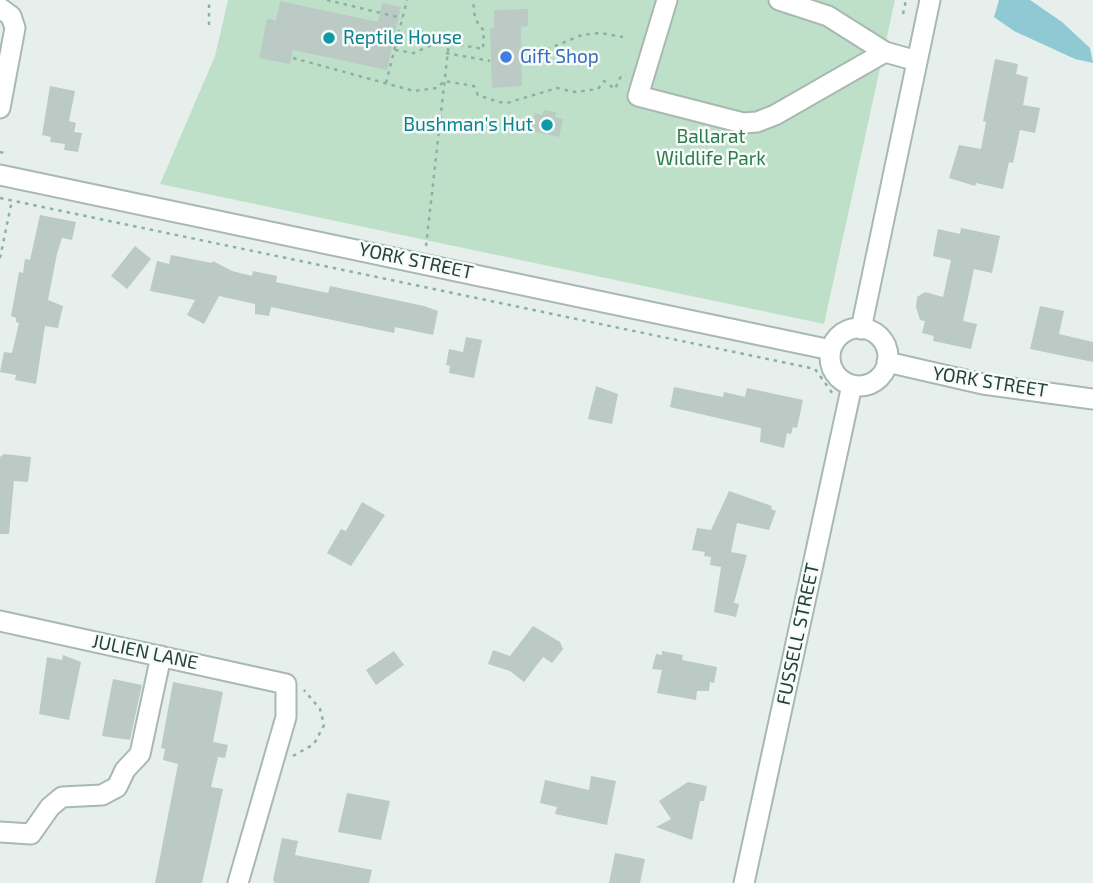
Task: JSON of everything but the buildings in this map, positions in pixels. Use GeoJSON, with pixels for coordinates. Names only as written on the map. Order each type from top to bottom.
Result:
{"type":"FeatureCollection","features":[{"type":"Feature","properties":{"kind":"street"},"geometry":{"type":"LineString","coordinates":[[667,0],[638,96],[743,122],[757,122],[775,115],[885,52]]}},
{"type":"Feature","properties":{"kind":"street"},"geometry":{"type":"LineString","coordinates":[[779,0],[828,16],[885,52],[917,61]]}},
{"type":"Feature","properties":{"kind":"street"},"geometry":{"type":"LineString","coordinates":[[861,329],[930,0]]}},
{"type":"Feature","properties":{"kind":"street"},"geometry":{"type":"LineString","coordinates":[[0,108],[15,35],[14,24],[3,10]]}},
{"type":"Feature","properties":{"kind":"street","name":"YORK STREET"},"geometry":{"type":"LineString","coordinates":[[0,177],[425,263],[831,350]]}},
{"type":"Feature","properties":{"kind":"street"},"geometry":{"type":"LineString","coordinates":[[861,329],[881,340],[887,362],[874,381],[850,391],[837,376],[830,359],[831,350],[839,336],[861,329]]}},
{"type":"Feature","properties":{"kind":"street","name":"YORK STREET"},"geometry":{"type":"LineString","coordinates":[[887,362],[983,384],[1093,400]]}},
{"type":"Feature","properties":{"kind":"street","name":"FUSSELL STREET"},"geometry":{"type":"LineString","coordinates":[[744,883],[850,391]]}},
{"type":"Feature","properties":{"kind":"street","name":"JULIEN LANE"},"geometry":{"type":"LineString","coordinates":[[0,621],[280,682],[287,688],[286,717],[238,883]]}},
{"type":"Feature","properties":{"kind":"street"},"geometry":{"type":"LineString","coordinates":[[0,832],[31,834],[50,807],[62,797],[98,796],[117,787],[125,770],[140,754],[161,656]]}},
{"type":"Feature","properties":{"kind":"path"},"geometry":{"type":"LineString","coordinates":[[209,0],[209,25]]}},
{"type":"Feature","properties":{"kind":"path"},"geometry":{"type":"LineString","coordinates":[[327,0],[402,18]]}},
{"type":"Feature","properties":{"kind":"path"},"geometry":{"type":"LineString","coordinates":[[386,83],[407,0]]}},
{"type":"Feature","properties":{"kind":"path"},"geometry":{"type":"LineString","coordinates":[[395,50],[414,53],[440,41],[483,49],[484,31],[475,19],[473,0]]}},
{"type":"Feature","properties":{"kind":"path"},"geometry":{"type":"LineString","coordinates":[[904,15],[906,0]]}},
{"type":"Feature","properties":{"kind":"path"},"geometry":{"type":"LineString","coordinates":[[522,55],[543,51],[582,35],[600,33],[623,37]]}},
{"type":"Feature","properties":{"kind":"path"},"geometry":{"type":"LineString","coordinates":[[425,263],[449,42]]}},
{"type":"Feature","properties":{"kind":"path"},"geometry":{"type":"LineString","coordinates":[[446,53],[490,61]]}},
{"type":"Feature","properties":{"kind":"path"},"geometry":{"type":"LineString","coordinates":[[293,58],[414,91],[437,88],[444,81]]}},
{"type":"Feature","properties":{"kind":"path"},"geometry":{"type":"LineString","coordinates":[[444,81],[474,86],[478,95],[488,100],[508,103],[557,88],[575,92],[598,89],[604,81],[615,89],[621,76],[626,76]]}},
{"type":"Feature","properties":{"kind":"path"},"geometry":{"type":"LineString","coordinates":[[0,152],[8,154]]}},
{"type":"Feature","properties":{"kind":"path"},"geometry":{"type":"LineString","coordinates":[[0,198],[815,369],[821,373],[831,392],[850,391]]}},
{"type":"Feature","properties":{"kind":"path"},"geometry":{"type":"LineString","coordinates":[[0,258],[12,200]]}},
{"type":"Feature","properties":{"kind":"green space","name":"Ballarat Wildlife Park"},"geometry":{"type":"Polygon","coordinates":[[[228,0],[895,0],[824,324],[160,184],[215,56],[228,0]]]}},
{"type":"Feature","properties":{"kind":"water"},"geometry":{"type":"Polygon","coordinates":[[[999,0],[1030,0],[1062,22],[1090,48],[1093,63],[1075,59],[1014,31],[994,17],[999,0]]]}},
{"type":"Feature","properties":{"kind":"place","name":"Reptile House"},"geometry":{"type":"Point","coordinates":[329,38]}},
{"type":"Feature","properties":{"kind":"place","name":"Gift Shop"},"geometry":{"type":"Point","coordinates":[506,57]}},
{"type":"Feature","properties":{"kind":"place","name":"Bushman's Hut"},"geometry":{"type":"Point","coordinates":[547,125]}}]}
